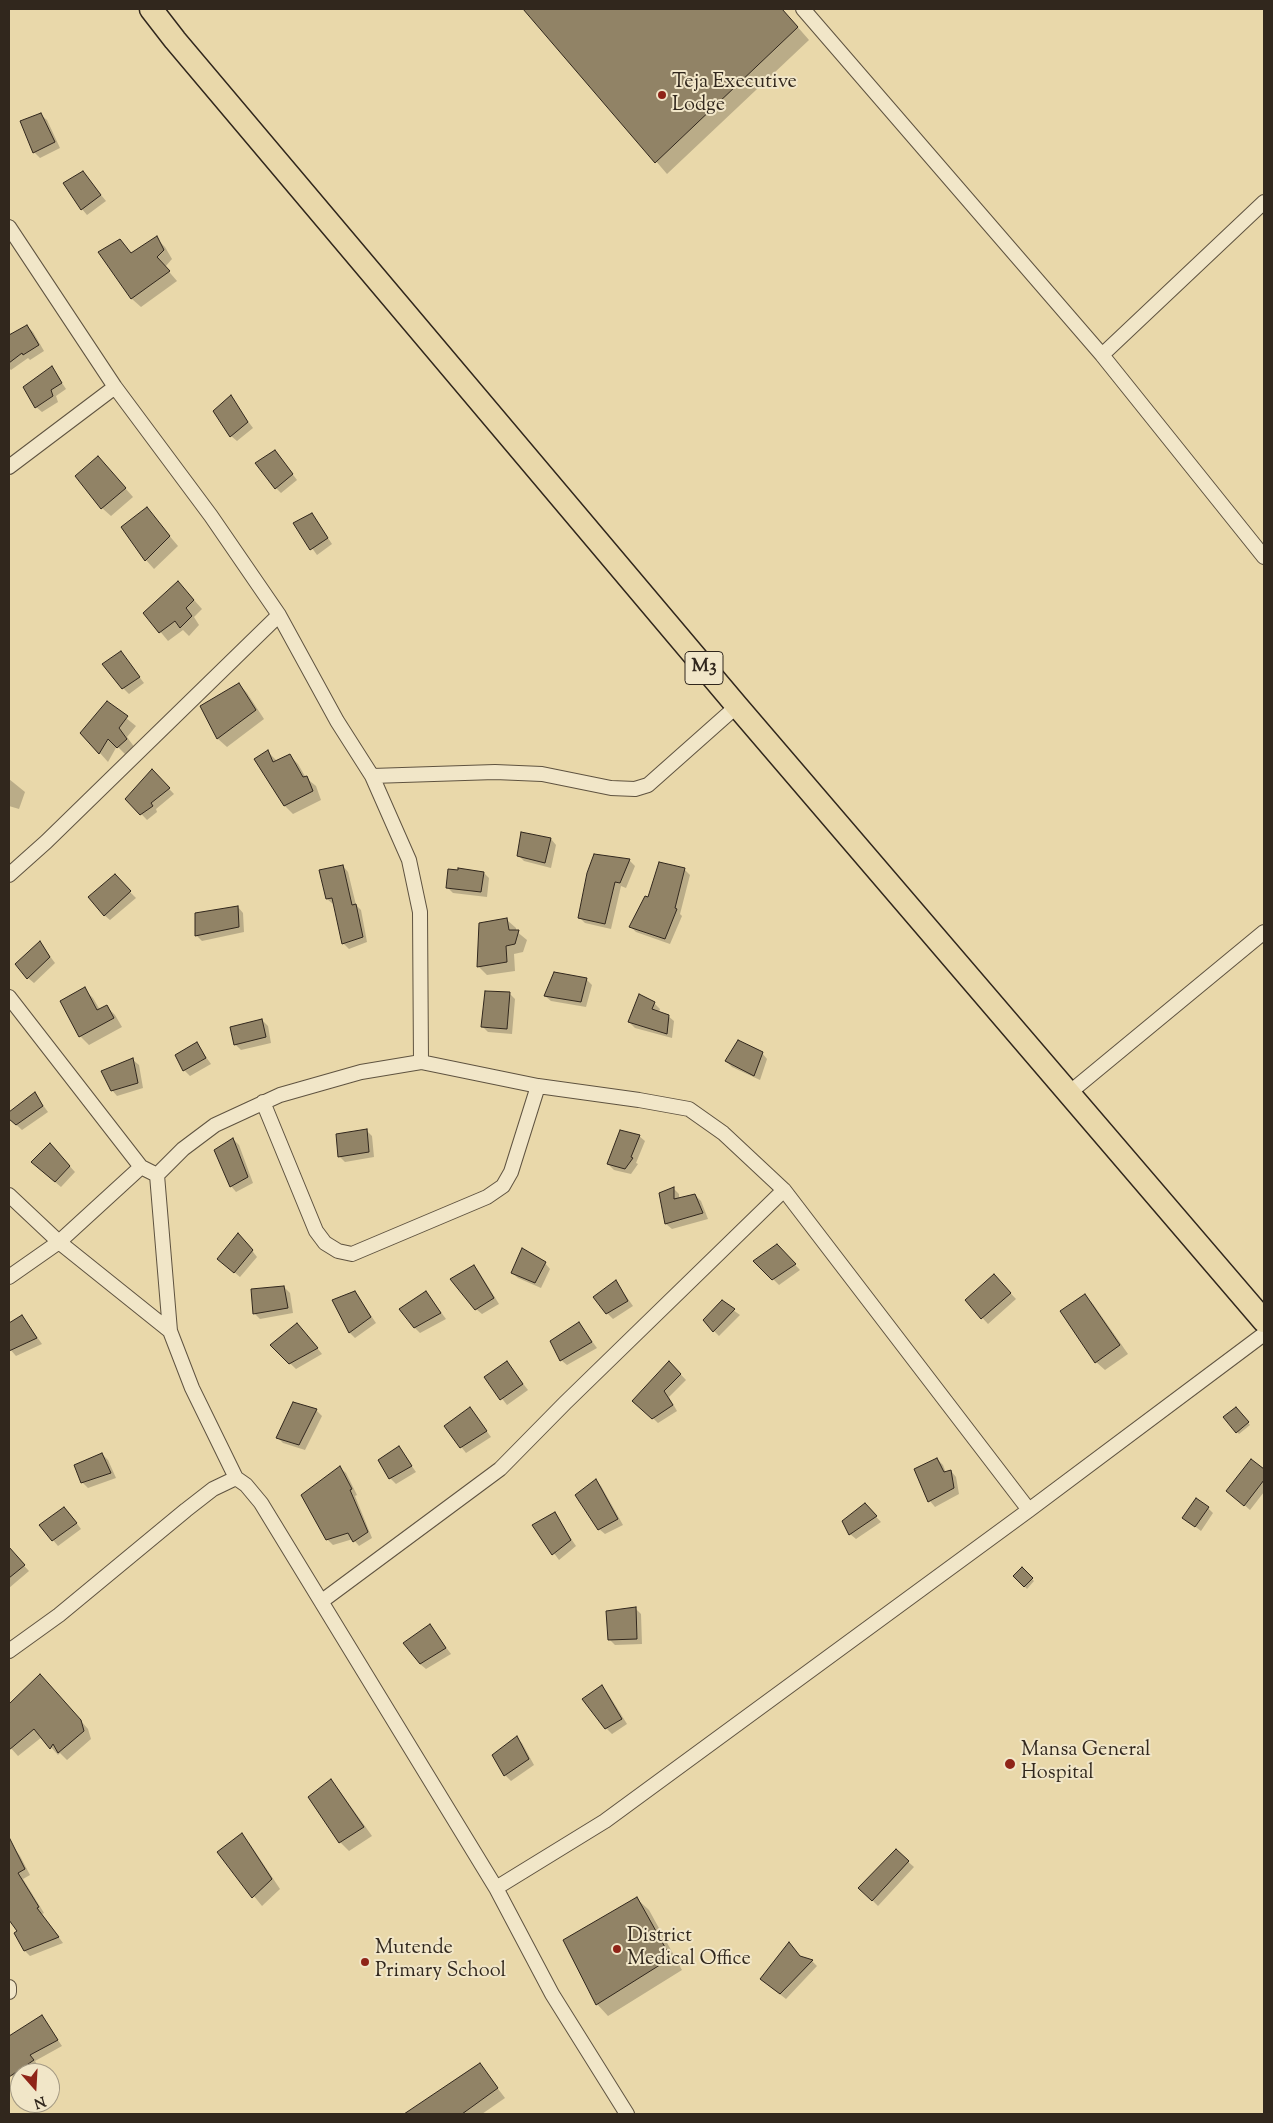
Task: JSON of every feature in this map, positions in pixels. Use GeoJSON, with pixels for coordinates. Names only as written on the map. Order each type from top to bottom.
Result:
{"type":"FeatureCollection","features":[{"type":"Feature","properties":{"kind":"main road","name":"M3"},"geometry":{"type":"LineString","coordinates":[[151,9],[187,55],[737,706],[1264,1321]]}},
{"type":"Feature","properties":{"kind":"street"},"geometry":{"type":"LineString","coordinates":[[803,9],[1102,356],[1264,557]]}},
{"type":"Feature","properties":{"kind":"street"},"geometry":{"type":"LineString","coordinates":[[1102,356],[1264,202]]}},
{"type":"Feature","properties":{"kind":"street"},"geometry":{"type":"LineString","coordinates":[[9,227],[115,388],[211,516],[279,615],[337,721],[372,776],[409,860],[420,912],[420,1062]]}},
{"type":"Feature","properties":{"kind":"street"},"geometry":{"type":"LineString","coordinates":[[9,467],[115,388]]}},
{"type":"Feature","properties":{"kind":"street"},"geometry":{"type":"LineString","coordinates":[[9,875],[46,842],[279,615]]}},
{"type":"Feature","properties":{"kind":"street"},"geometry":{"type":"LineString","coordinates":[[372,776],[542,774],[611,788],[635,789],[648,785],[737,706]]}},
{"type":"Feature","properties":{"kind":"street"},"geometry":{"type":"LineString","coordinates":[[1069,1093],[1264,932]]}},
{"type":"Feature","properties":{"kind":"street"},"geometry":{"type":"LineString","coordinates":[[9,998],[141,1167],[157,1175]]}},
{"type":"Feature","properties":{"kind":"street"},"geometry":{"type":"LineString","coordinates":[[627,2114],[552,1994],[496,1888],[322,1601],[261,1503],[246,1485],[236,1478],[192,1388],[170,1331],[157,1175],[183,1149],[215,1125],[280,1095],[361,1072],[420,1062],[538,1086],[689,1109],[723,1133],[784,1190],[1029,1510]]}},
{"type":"Feature","properties":{"kind":"street"},"geometry":{"type":"LineString","coordinates":[[264,1102],[316,1231],[325,1243],[338,1251],[352,1254],[487,1198],[502,1186],[511,1172],[538,1086]]}},
{"type":"Feature","properties":{"kind":"street"},"geometry":{"type":"LineString","coordinates":[[9,1278],[59,1242],[141,1167]]}},
{"type":"Feature","properties":{"kind":"street"},"geometry":{"type":"LineString","coordinates":[[322,1601],[500,1469],[565,1403],[784,1190]]}},
{"type":"Feature","properties":{"kind":"street"},"geometry":{"type":"LineString","coordinates":[[9,1196],[59,1242],[170,1331]]}},
{"type":"Feature","properties":{"kind":"street"},"geometry":{"type":"LineString","coordinates":[[496,1888],[605,1821],[1029,1510],[1264,1334]]}},
{"type":"Feature","properties":{"kind":"street"},"geometry":{"type":"LineString","coordinates":[[9,1651],[59,1615],[213,1489],[236,1478]]}},
{"type":"Feature","properties":{"kind":"street"},"geometry":{"type":"LineString","coordinates":[[9,1987],[9,1992]]}},
{"type":"Feature","properties":{"kind":"building","name":"Teja Executive Lodge"},"geometry":{"type":"Polygon","coordinates":[[[523,9],[782,9],[798,27],[655,163],[523,9]]]}},
{"type":"Feature","properties":{"kind":"building"},"geometry":{"type":"Polygon","coordinates":[[[41,113],[55,142],[33,153],[20,121],[41,113]]]}},
{"type":"Feature","properties":{"kind":"building"},"geometry":{"type":"Polygon","coordinates":[[[83,171],[101,195],[81,210],[63,183],[83,171]]]}},
{"type":"Feature","properties":{"kind":"building"},"geometry":{"type":"Polygon","coordinates":[[[157,236],[164,250],[157,257],[170,271],[131,299],[98,252],[120,239],[131,253],[157,236]]]}},
{"type":"Feature","properties":{"kind":"building"},"geometry":{"type":"Polygon","coordinates":[[[27,325],[39,345],[23,355],[22,353],[9,363],[9,335],[27,325]]]}},
{"type":"Feature","properties":{"kind":"building"},"geometry":{"type":"Polygon","coordinates":[[[52,366],[62,383],[51,390],[53,396],[35,408],[23,387],[52,366]]]}},
{"type":"Feature","properties":{"kind":"building"},"geometry":{"type":"Polygon","coordinates":[[[231,395],[248,422],[230,437],[213,411],[231,395]]]}},
{"type":"Feature","properties":{"kind":"building"},"geometry":{"type":"Polygon","coordinates":[[[275,450],[293,474],[275,489],[255,463],[275,450]]]}},
{"type":"Feature","properties":{"kind":"building"},"geometry":{"type":"Polygon","coordinates":[[[98,456],[126,488],[101,509],[75,476],[98,456]]]}},
{"type":"Feature","properties":{"kind":"building"},"geometry":{"type":"Polygon","coordinates":[[[147,507],[170,536],[145,561],[121,527],[147,507]]]}},
{"type":"Feature","properties":{"kind":"building"},"geometry":{"type":"Polygon","coordinates":[[[312,513],[328,538],[310,550],[293,523],[312,513]]]}},
{"type":"Feature","properties":{"kind":"building"},"geometry":{"type":"Polygon","coordinates":[[[178,581],[194,600],[186,608],[192,616],[180,628],[175,621],[159,633],[143,613],[178,581]]]}},
{"type":"Feature","properties":{"kind":"building"},"geometry":{"type":"Polygon","coordinates":[[[121,651],[140,677],[122,689],[102,664],[121,651]]]}},
{"type":"Feature","properties":{"kind":"building"},"geometry":{"type":"Polygon","coordinates":[[[239,683],[256,710],[217,739],[200,706],[239,683]]]}},
{"type":"Feature","properties":{"kind":"building"},"geometry":{"type":"Polygon","coordinates":[[[107,701],[128,716],[119,728],[127,739],[117,748],[108,739],[99,754],[80,733],[107,701]]]}},
{"type":"Feature","properties":{"kind":"building"},"geometry":{"type":"Polygon","coordinates":[[[268,750],[273,762],[290,754],[303,777],[307,776],[313,791],[284,806],[254,759],[268,750]]]}},
{"type":"Feature","properties":{"kind":"building"},"geometry":{"type":"Polygon","coordinates":[[[152,769],[170,788],[151,803],[153,806],[140,815],[125,799],[152,769]]]}},
{"type":"Feature","properties":{"kind":"building"},"geometry":{"type":"Polygon","coordinates":[[[521,832],[551,838],[545,863],[517,856],[521,832]]]}},
{"type":"Feature","properties":{"kind":"building"},"geometry":{"type":"Polygon","coordinates":[[[594,854],[630,859],[620,883],[615,882],[605,924],[578,918],[587,873],[594,854]]]}},
{"type":"Feature","properties":{"kind":"building"},"geometry":{"type":"Polygon","coordinates":[[[659,862],[685,868],[675,908],[677,909],[665,939],[629,927],[645,896],[648,897],[659,862]]]}},
{"type":"Feature","properties":{"kind":"building"},"geometry":{"type":"Polygon","coordinates":[[[343,865],[352,905],[356,904],[363,937],[342,944],[332,898],[326,899],[319,870],[343,865]]]}},
{"type":"Feature","properties":{"kind":"building"},"geometry":{"type":"Polygon","coordinates":[[[458,868],[484,872],[481,892],[446,888],[448,869],[458,870],[458,868]]]}},
{"type":"Feature","properties":{"kind":"building"},"geometry":{"type":"Polygon","coordinates":[[[115,874],[131,891],[104,916],[88,897],[115,874]]]}},
{"type":"Feature","properties":{"kind":"building"},"geometry":{"type":"Polygon","coordinates":[[[238,906],[239,927],[195,936],[195,913],[238,906]]]}},
{"type":"Feature","properties":{"kind":"building"},"geometry":{"type":"Polygon","coordinates":[[[507,918],[509,930],[519,930],[515,944],[506,946],[507,962],[477,967],[479,923],[507,918]]]}},
{"type":"Feature","properties":{"kind":"building"},"geometry":{"type":"Polygon","coordinates":[[[40,941],[50,957],[27,979],[15,964],[40,941]]]}},
{"type":"Feature","properties":{"kind":"building"},"geometry":{"type":"Polygon","coordinates":[[[554,972],[587,978],[581,1002],[544,996],[554,972]]]}},
{"type":"Feature","properties":{"kind":"building"},"geometry":{"type":"Polygon","coordinates":[[[85,987],[97,1010],[107,1005],[114,1018],[79,1037],[60,1001],[85,987]]]}},
{"type":"Feature","properties":{"kind":"building"},"geometry":{"type":"Polygon","coordinates":[[[485,991],[510,992],[507,1029],[481,1027],[485,991]]]}},
{"type":"Feature","properties":{"kind":"building"},"geometry":{"type":"Polygon","coordinates":[[[639,994],[655,1002],[652,1009],[669,1015],[667,1034],[628,1022],[639,994]]]}},
{"type":"Feature","properties":{"kind":"building"},"geometry":{"type":"Polygon","coordinates":[[[262,1019],[266,1037],[234,1045],[230,1027],[262,1019]]]}},
{"type":"Feature","properties":{"kind":"building"},"geometry":{"type":"Polygon","coordinates":[[[738,1040],[763,1052],[754,1076],[725,1061],[738,1040]]]}},
{"type":"Feature","properties":{"kind":"building"},"geometry":{"type":"Polygon","coordinates":[[[197,1042],[206,1058],[183,1071],[175,1055],[197,1042]]]}},
{"type":"Feature","properties":{"kind":"building"},"geometry":{"type":"Polygon","coordinates":[[[133,1058],[138,1083],[111,1091],[101,1071],[133,1058]]]}},
{"type":"Feature","properties":{"kind":"building"},"geometry":{"type":"Polygon","coordinates":[[[35,1092],[43,1106],[16,1125],[9,1119],[9,1112],[35,1092]]]}},
{"type":"Feature","properties":{"kind":"building"},"geometry":{"type":"Polygon","coordinates":[[[367,1129],[369,1152],[338,1157],[336,1134],[367,1129]]]}},
{"type":"Feature","properties":{"kind":"building"},"geometry":{"type":"Polygon","coordinates":[[[620,1130],[640,1135],[631,1157],[633,1158],[625,1169],[607,1164],[620,1130]]]}},
{"type":"Feature","properties":{"kind":"building"},"geometry":{"type":"Polygon","coordinates":[[[233,1138],[248,1177],[230,1187],[214,1150],[233,1138]]]}},
{"type":"Feature","properties":{"kind":"building"},"geometry":{"type":"Polygon","coordinates":[[[50,1143],[70,1166],[55,1182],[31,1162],[50,1143]]]}},
{"type":"Feature","properties":{"kind":"building"},"geometry":{"type":"Polygon","coordinates":[[[674,1187],[674,1199],[695,1194],[703,1213],[665,1224],[659,1193],[674,1187]]]}},
{"type":"Feature","properties":{"kind":"building"},"geometry":{"type":"Polygon","coordinates":[[[238,1233],[253,1250],[234,1273],[217,1259],[238,1233]]]}},
{"type":"Feature","properties":{"kind":"building"},"geometry":{"type":"Polygon","coordinates":[[[777,1244],[796,1264],[772,1280],[753,1261],[777,1244]]]}},
{"type":"Feature","properties":{"kind":"building"},"geometry":{"type":"Polygon","coordinates":[[[522,1248],[546,1262],[535,1283],[511,1273],[522,1248]]]}},
{"type":"Feature","properties":{"kind":"building"},"geometry":{"type":"Polygon","coordinates":[[[474,1265],[494,1298],[475,1310],[450,1279],[474,1265]]]}},
{"type":"Feature","properties":{"kind":"building"},"geometry":{"type":"Polygon","coordinates":[[[994,1274],[1011,1293],[981,1319],[965,1300],[994,1274]]]}},
{"type":"Feature","properties":{"kind":"building"},"geometry":{"type":"Polygon","coordinates":[[[616,1280],[628,1301],[606,1314],[593,1297],[616,1280]]]}},
{"type":"Feature","properties":{"kind":"building"},"geometry":{"type":"Polygon","coordinates":[[[284,1286],[288,1308],[253,1314],[251,1289],[284,1286]]]}},
{"type":"Feature","properties":{"kind":"building"},"geometry":{"type":"Polygon","coordinates":[[[355,1291],[371,1317],[349,1333],[332,1300],[355,1291]]]}},
{"type":"Feature","properties":{"kind":"building"},"geometry":{"type":"Polygon","coordinates":[[[426,1291],[441,1313],[414,1328],[399,1309],[426,1291]]]}},
{"type":"Feature","properties":{"kind":"building"},"geometry":{"type":"Polygon","coordinates":[[[1085,1294],[1120,1345],[1095,1363],[1060,1311],[1085,1294]]]}},
{"type":"Feature","properties":{"kind":"building"},"geometry":{"type":"Polygon","coordinates":[[[722,1300],[735,1309],[713,1332],[703,1320],[722,1300]]]}},
{"type":"Feature","properties":{"kind":"building"},"geometry":{"type":"Polygon","coordinates":[[[22,1315],[37,1338],[9,1351],[9,1323],[22,1315]]]}},
{"type":"Feature","properties":{"kind":"building"},"geometry":{"type":"Polygon","coordinates":[[[579,1322],[592,1342],[560,1361],[550,1341],[579,1322]]]}},
{"type":"Feature","properties":{"kind":"building"},"geometry":{"type":"Polygon","coordinates":[[[297,1323],[318,1348],[289,1364],[270,1345],[297,1323]]]}},
{"type":"Feature","properties":{"kind":"building"},"geometry":{"type":"Polygon","coordinates":[[[507,1361],[523,1384],[500,1400],[484,1377],[507,1361]]]}},
{"type":"Feature","properties":{"kind":"building"},"geometry":{"type":"Polygon","coordinates":[[[669,1361],[681,1374],[664,1391],[673,1405],[652,1419],[632,1401],[669,1361]]]}},
{"type":"Feature","properties":{"kind":"building"},"geometry":{"type":"Polygon","coordinates":[[[293,1402],[317,1409],[299,1445],[276,1438],[293,1402]]]}},
{"type":"Feature","properties":{"kind":"building"},"geometry":{"type":"Polygon","coordinates":[[[470,1407],[487,1431],[460,1448],[444,1426],[470,1407]]]}},
{"type":"Feature","properties":{"kind":"building"},"geometry":{"type":"Polygon","coordinates":[[[1236,1407],[1249,1422],[1236,1433],[1223,1417],[1236,1407]]]}},
{"type":"Feature","properties":{"kind":"building"},"geometry":{"type":"Polygon","coordinates":[[[399,1446],[412,1466],[389,1479],[378,1460],[399,1446]]]}},
{"type":"Feature","properties":{"kind":"building"},"geometry":{"type":"Polygon","coordinates":[[[102,1453],[111,1473],[81,1483],[74,1465],[102,1453]]]}},
{"type":"Feature","properties":{"kind":"building"},"geometry":{"type":"Polygon","coordinates":[[[937,1458],[944,1472],[951,1470],[954,1488],[928,1502],[914,1469],[937,1458]]]}},
{"type":"Feature","properties":{"kind":"building"},"geometry":{"type":"Polygon","coordinates":[[[1251,1459],[1264,1469],[1264,1480],[1244,1506],[1226,1491],[1251,1459]]]}},
{"type":"Feature","properties":{"kind":"building"},"geometry":{"type":"Polygon","coordinates":[[[340,1466],[352,1489],[350,1490],[368,1532],[353,1542],[348,1533],[326,1540],[301,1495],[340,1466]]]}},
{"type":"Feature","properties":{"kind":"building"},"geometry":{"type":"Polygon","coordinates":[[[596,1479],[618,1519],[598,1530],[575,1495],[596,1479]]]}},
{"type":"Feature","properties":{"kind":"building"},"geometry":{"type":"Polygon","coordinates":[[[1196,1498],[1209,1507],[1195,1527],[1182,1518],[1196,1498]]]}},
{"type":"Feature","properties":{"kind":"building"},"geometry":{"type":"Polygon","coordinates":[[[865,1503],[877,1516],[849,1535],[842,1521],[865,1503]]]}},
{"type":"Feature","properties":{"kind":"building"},"geometry":{"type":"Polygon","coordinates":[[[64,1507],[77,1523],[52,1541],[39,1525],[64,1507]]]}},
{"type":"Feature","properties":{"kind":"building"},"geometry":{"type":"Polygon","coordinates":[[[555,1512],[571,1540],[552,1555],[532,1525],[555,1512]]]}},
{"type":"Feature","properties":{"kind":"building"},"geometry":{"type":"Polygon","coordinates":[[[9,1547],[25,1565],[9,1578],[9,1547]]]}},
{"type":"Feature","properties":{"kind":"building"},"geometry":{"type":"Polygon","coordinates":[[[1022,1567],[1033,1578],[1024,1587],[1013,1576],[1022,1567]]]}},
{"type":"Feature","properties":{"kind":"building"},"geometry":{"type":"Polygon","coordinates":[[[636,1607],[637,1639],[608,1640],[606,1611],[636,1607]]]}},
{"type":"Feature","properties":{"kind":"building"},"geometry":{"type":"Polygon","coordinates":[[[430,1624],[446,1648],[420,1664],[403,1643],[430,1624]]]}},
{"type":"Feature","properties":{"kind":"building"},"geometry":{"type":"Polygon","coordinates":[[[40,1674],[81,1720],[84,1731],[58,1753],[53,1744],[50,1749],[34,1729],[9,1750],[9,1704],[40,1674]]]}},
{"type":"Feature","properties":{"kind":"building"},"geometry":{"type":"Polygon","coordinates":[[[602,1685],[622,1719],[605,1729],[582,1699],[602,1685]]]}},
{"type":"Feature","properties":{"kind":"building"},"geometry":{"type":"Polygon","coordinates":[[[517,1736],[529,1759],[504,1776],[492,1755],[517,1736]]]}},
{"type":"Feature","properties":{"kind":"building"},"geometry":{"type":"Polygon","coordinates":[[[331,1779],[364,1827],[339,1843],[308,1797],[331,1779]]]}},
{"type":"Feature","properties":{"kind":"building"},"geometry":{"type":"Polygon","coordinates":[[[242,1833],[272,1879],[252,1898],[217,1852],[242,1833]]]}},
{"type":"Feature","properties":{"kind":"building"},"geometry":{"type":"Polygon","coordinates":[[[9,1837],[25,1869],[18,1873],[39,1907],[37,1908],[59,1937],[24,1951],[14,1933],[17,1931],[9,1920],[9,1837]]]}},
{"type":"Feature","properties":{"kind":"building"},"geometry":{"type":"Polygon","coordinates":[[[896,1849],[909,1861],[872,1901],[858,1888],[896,1849]]]}},
{"type":"Feature","properties":{"kind":"building","name":"District Medical Office"},"geometry":{"type":"Polygon","coordinates":[[[637,1897],[671,1958],[596,2005],[563,1940],[637,1897]]]}},
{"type":"Feature","properties":{"kind":"building"},"geometry":{"type":"Polygon","coordinates":[[[789,1942],[800,1956],[813,1960],[780,1994],[760,1979],[789,1942]]]}},
{"type":"Feature","properties":{"kind":"building"},"geometry":{"type":"Polygon","coordinates":[[[42,2015],[58,2040],[30,2055],[34,2060],[30,2063],[10,2063],[9,2077],[9,2036],[42,2015]]]}},
{"type":"Feature","properties":{"kind":"building"},"geometry":{"type":"Polygon","coordinates":[[[480,2063],[498,2088],[462,2114],[404,2114],[480,2063]]]}},
{"type":"Feature","properties":{"kind":"place","name":"Teja Executive Lodge"},"geometry":{"type":"Point","coordinates":[662,95]}},
{"type":"Feature","properties":{"kind":"place","name":"Mansa General Hospital"},"geometry":{"type":"Point","coordinates":[1010,1764]}},
{"type":"Feature","properties":{"kind":"place","name":"District Medical Office"},"geometry":{"type":"Point","coordinates":[617,1949]}},
{"type":"Feature","properties":{"kind":"place","name":"Mutende Primary School"},"geometry":{"type":"Point","coordinates":[365,1962]}}]}
